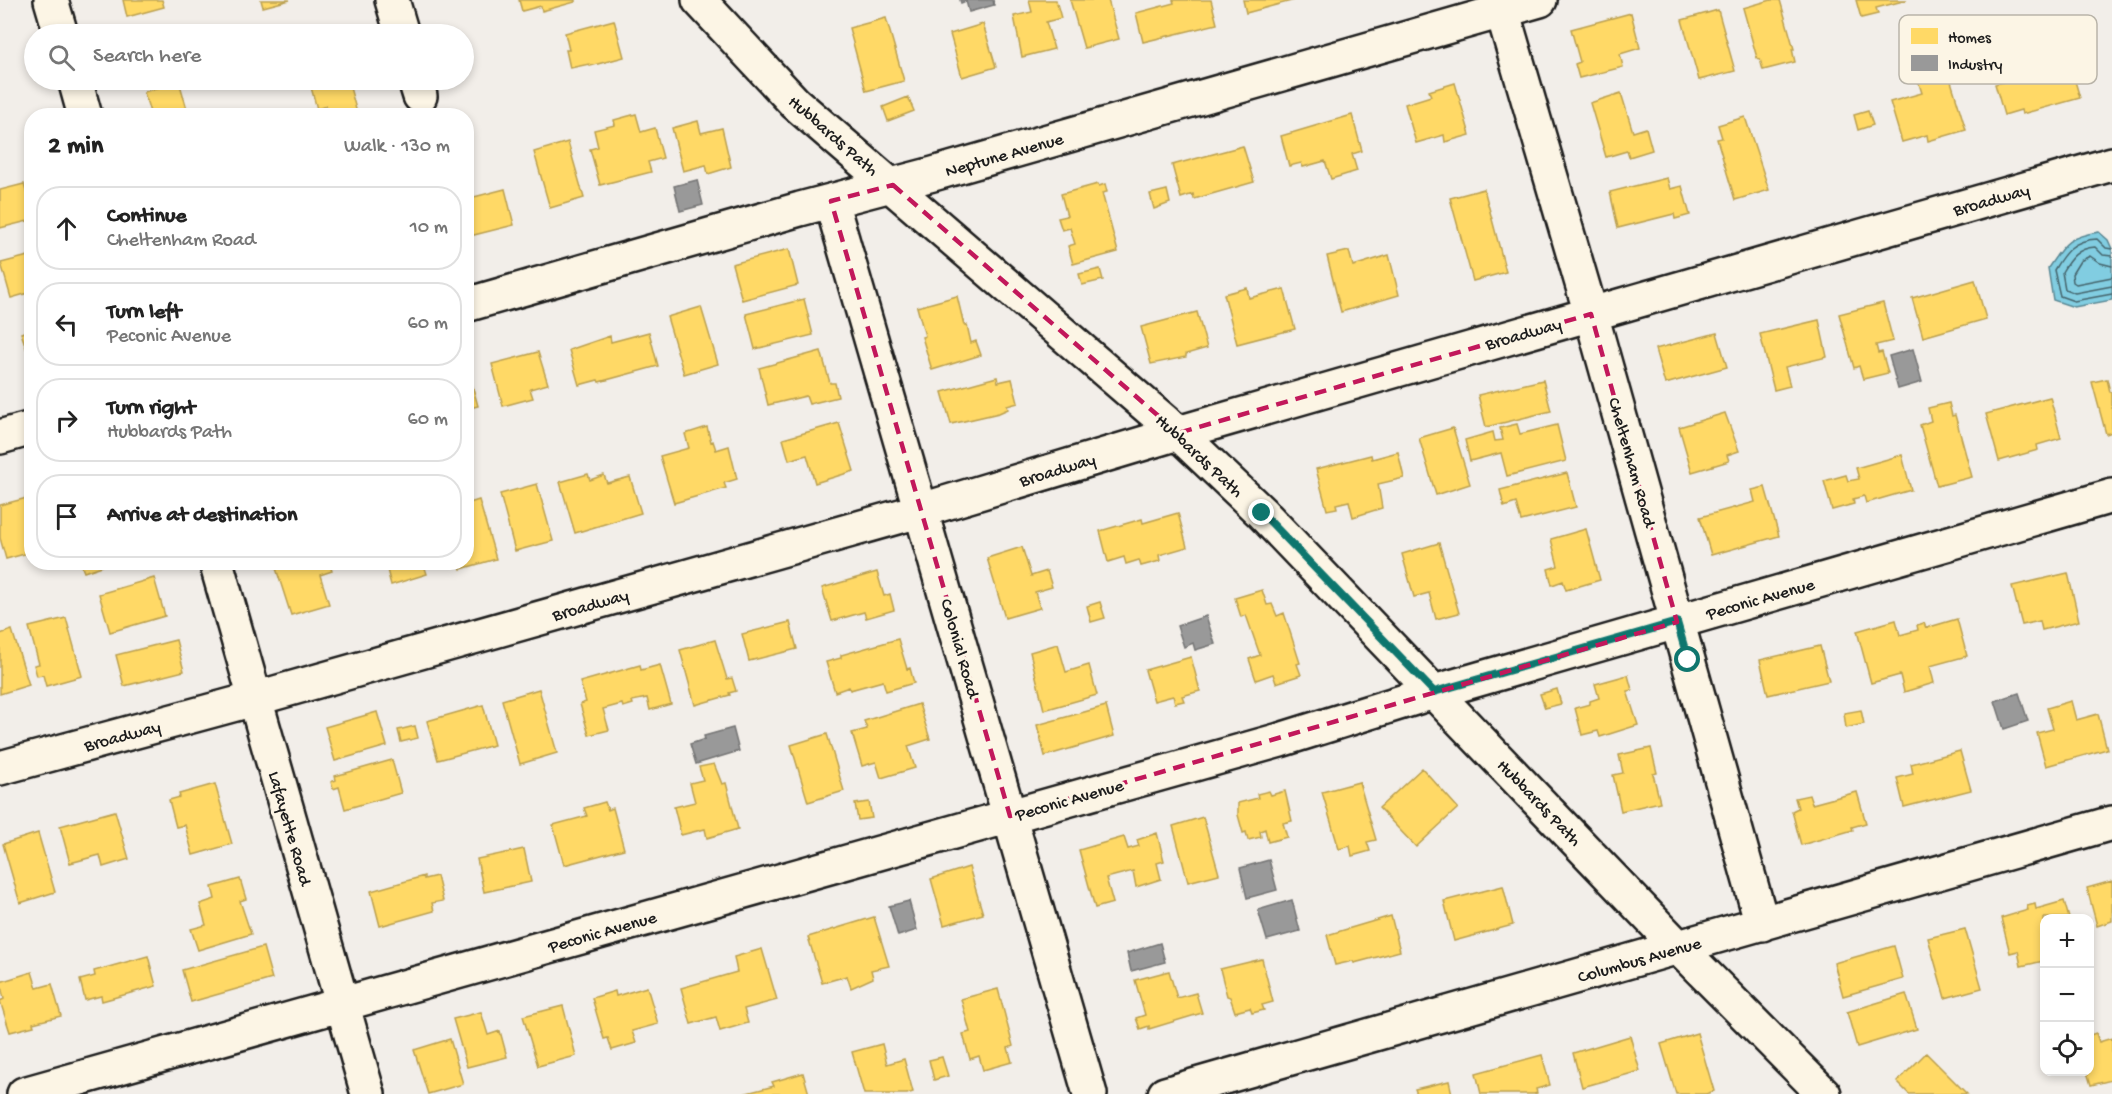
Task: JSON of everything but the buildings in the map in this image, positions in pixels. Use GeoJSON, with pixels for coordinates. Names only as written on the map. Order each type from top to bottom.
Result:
{"type":"FeatureCollection","features":[{"type":"Feature","properties":{"kind":"street"},"geometry":{"type":"LineString","coordinates":[[51,0],[58,24]]}},
{"type":"Feature","properties":{"kind":"street"},"geometry":{"type":"LineString","coordinates":[[392,0],[399,24]]}},
{"type":"Feature","properties":{"kind":"street","name":"Hubbards Path"},"geometry":{"type":"LineString","coordinates":[[699,0],[795,103],[893,185],[1178,433],[1262,513],[1679,948],[1824,1094]]}},
{"type":"Feature","properties":{"kind":"street","name":"Neptune Avenue"},"geometry":{"type":"LineString","coordinates":[[474,302],[893,185],[1501,5],[1540,0]]}},
{"type":"Feature","properties":{"kind":"street","name":"Cheltenham Road"},"geometry":{"type":"LineString","coordinates":[[1501,5],[1591,314],[1762,924]]}},
{"type":"Feature","properties":{"kind":"street"},"geometry":{"type":"LineString","coordinates":[[78,90],[83,108]]}},
{"type":"Feature","properties":{"kind":"street","name":"Broadway"},"geometry":{"type":"LineString","coordinates":[[0,768],[254,699],[922,510],[1178,433],[2112,164]]}},
{"type":"Feature","properties":{"kind":"street","name":"Colonial Road"},"geometry":{"type":"LineString","coordinates":[[831,201],[1090,1094]]}},
{"type":"Feature","properties":{"kind":"street"},"geometry":{"type":"LineString","coordinates":[[0,437],[24,430]]}},
{"type":"Feature","properties":{"kind":"street","name":"Peconic Avenue"},"geometry":{"type":"LineString","coordinates":[[24,1094],[1280,740],[1434,692],[2112,496]]}},
{"type":"Feature","properties":{"kind":"street","name":"Lafayette Road"},"geometry":{"type":"LineString","coordinates":[[218,570],[368,1094]]}},
{"type":"Feature","properties":{"kind":"street","name":"Columbus Avenue"},"geometry":{"type":"LineString","coordinates":[[1165,1094],[2112,823]]}},
{"type":"Feature","properties":{"kind":"highlighted area"},"geometry":{"type":"Polygon","coordinates":[[[893,185],[1178,433],[1591,314],[1677,622],[1010,816],[831,201],[893,185]]]}},
{"type":"Feature","properties":{"kind":"water"},"geometry":{"type":"Polygon","coordinates":[[[2099,232],[2108,240],[2112,249],[2112,300],[2074,307],[2053,300],[2048,268],[2054,259],[2073,239],[2099,232]]]}},
{"type":"Feature","properties":{"kind":"route"},"geometry":{"type":"LineString","coordinates":[[1262,513],[1434,692],[1677,622],[1688,660]]}}]}
